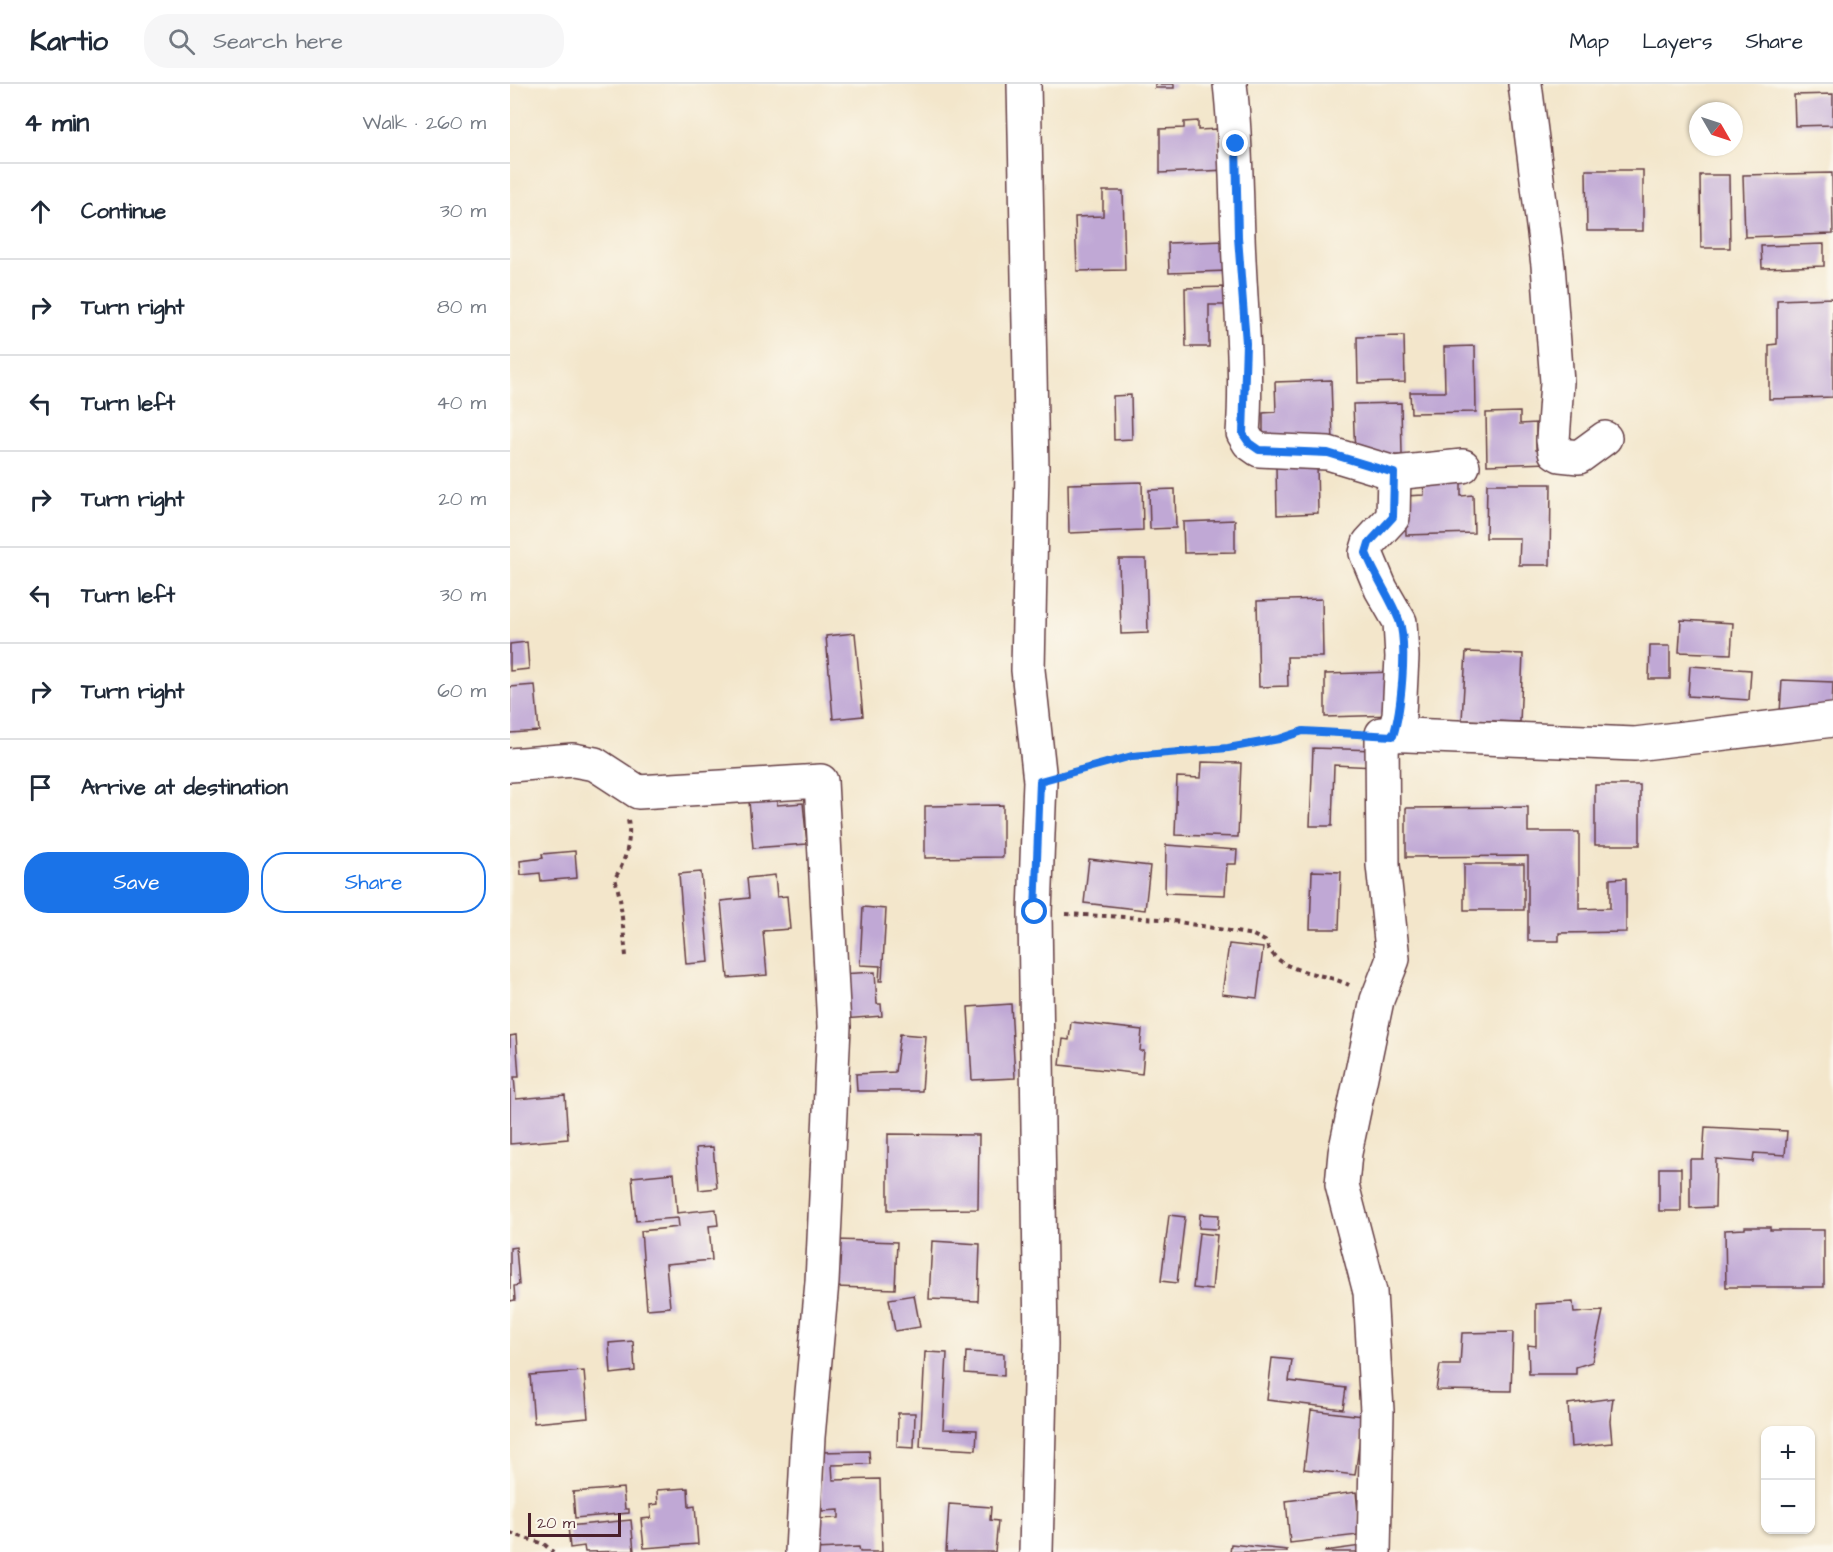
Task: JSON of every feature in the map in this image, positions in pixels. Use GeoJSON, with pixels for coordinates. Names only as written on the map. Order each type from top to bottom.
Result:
{"type":"FeatureCollection","features":[{"type":"Feature","properties":{"kind":"street"},"geometry":{"type":"LineString","coordinates":[[1024,84],[1032,469],[1028,670],[1040,781],[1035,912],[1041,1344],[1036,1552]]}},
{"type":"Feature","properties":{"kind":"street"},"geometry":{"type":"LineString","coordinates":[[1230,84],[1236,144],[1238,237],[1246,343],[1243,434],[1249,443],[1259,450],[1328,453],[1394,473],[1462,466]]}},
{"type":"Feature","properties":{"kind":"street"},"geometry":{"type":"LineString","coordinates":[[1525,84],[1548,265],[1557,382],[1553,440],[1555,452],[1560,455],[1579,457],[1605,438]]}},
{"type":"Feature","properties":{"kind":"street"},"geometry":{"type":"LineString","coordinates":[[1374,1552],[1377,1411],[1370,1292],[1342,1185],[1345,1153],[1377,1000],[1393,959],[1383,865],[1388,735],[1399,716],[1402,657],[1400,622],[1381,589],[1366,553],[1369,543],[1393,517],[1394,473]]}},
{"type":"Feature","properties":{"kind":"street"},"geometry":{"type":"LineString","coordinates":[[1388,735],[1635,744],[1833,720]]}},
{"type":"Feature","properties":{"kind":"street"},"geometry":{"type":"LineString","coordinates":[[510,765],[573,760],[595,764],[638,792],[821,781],[834,1027],[822,1282],[808,1437],[802,1552]]}},
{"type":"Feature","properties":{"kind":"path"},"geometry":{"type":"LineString","coordinates":[[1040,781],[1132,756],[1228,748],[1279,739],[1303,731],[1388,735]]}},
{"type":"Feature","properties":{"kind":"path"},"geometry":{"type":"LineString","coordinates":[[618,777],[629,827],[624,863],[615,878],[620,898],[626,956]]}},
{"type":"Feature","properties":{"kind":"path"},"geometry":{"type":"LineString","coordinates":[[1035,912],[1162,919],[1253,935],[1265,941],[1270,954],[1283,965],[1339,980],[1377,1000]]}},
{"type":"Feature","properties":{"kind":"path"},"geometry":{"type":"LineString","coordinates":[[510,1533],[543,1544],[553,1552]]}},
{"type":"Feature","properties":{"kind":"building"},"geometry":{"type":"Polygon","coordinates":[[[1155,84],[1174,84],[1174,88],[1155,88],[1155,84]]]}},
{"type":"Feature","properties":{"kind":"building"},"geometry":{"type":"Polygon","coordinates":[[[1833,94],[1833,125],[1795,126],[1794,95],[1833,94]]]}},
{"type":"Feature","properties":{"kind":"building"},"geometry":{"type":"Polygon","coordinates":[[[1198,121],[1198,130],[1218,129],[1219,157],[1226,156],[1227,170],[1160,173],[1160,129],[1184,128],[1184,122],[1198,121]]]}},
{"type":"Feature","properties":{"kind":"building"},"geometry":{"type":"Polygon","coordinates":[[[1586,170],[1643,170],[1643,231],[1587,231],[1586,170]]]}},
{"type":"Feature","properties":{"kind":"building"},"geometry":{"type":"Polygon","coordinates":[[[1832,173],[1833,234],[1745,237],[1743,175],[1832,173]]]}},
{"type":"Feature","properties":{"kind":"building"},"geometry":{"type":"Polygon","coordinates":[[[1700,175],[1729,175],[1730,248],[1701,248],[1700,175]]]}},
{"type":"Feature","properties":{"kind":"building"},"geometry":{"type":"Polygon","coordinates":[[[1103,191],[1123,191],[1125,270],[1077,271],[1075,217],[1103,216],[1103,191]]]}},
{"type":"Feature","properties":{"kind":"building"},"geometry":{"type":"Polygon","coordinates":[[[1226,241],[1227,271],[1169,273],[1168,243],[1226,241]]]}},
{"type":"Feature","properties":{"kind":"building"},"geometry":{"type":"Polygon","coordinates":[[[1824,244],[1824,266],[1762,268],[1761,246],[1824,244]]]}},
{"type":"Feature","properties":{"kind":"building"},"geometry":{"type":"Polygon","coordinates":[[[1228,287],[1229,305],[1209,305],[1209,347],[1186,347],[1185,288],[1228,287]]]}},
{"type":"Feature","properties":{"kind":"building"},"geometry":{"type":"Polygon","coordinates":[[[1833,298],[1833,397],[1769,399],[1769,345],[1777,344],[1777,300],[1833,298]]]}},
{"type":"Feature","properties":{"kind":"building"},"geometry":{"type":"Polygon","coordinates":[[[1404,336],[1405,382],[1358,383],[1357,337],[1404,336]]]}},
{"type":"Feature","properties":{"kind":"building"},"geometry":{"type":"Polygon","coordinates":[[[1475,346],[1476,412],[1411,413],[1410,392],[1445,392],[1444,347],[1475,346]]]}},
{"type":"Feature","properties":{"kind":"building"},"geometry":{"type":"Polygon","coordinates":[[[1331,380],[1333,443],[1263,445],[1263,413],[1276,412],[1275,382],[1331,380]]]}},
{"type":"Feature","properties":{"kind":"building"},"geometry":{"type":"Polygon","coordinates":[[[1131,395],[1132,439],[1114,440],[1113,396],[1131,395]]]}},
{"type":"Feature","properties":{"kind":"building"},"geometry":{"type":"Polygon","coordinates":[[[1401,403],[1402,455],[1355,456],[1353,404],[1401,403]]]}},
{"type":"Feature","properties":{"kind":"building"},"geometry":{"type":"Polygon","coordinates":[[[1520,412],[1520,424],[1536,423],[1536,450],[1548,450],[1549,463],[1487,465],[1486,413],[1520,412]]]}},
{"type":"Feature","properties":{"kind":"building"},"geometry":{"type":"Polygon","coordinates":[[[1317,465],[1318,513],[1277,515],[1276,467],[1317,465]]]}},
{"type":"Feature","properties":{"kind":"building"},"geometry":{"type":"Polygon","coordinates":[[[1461,476],[1461,496],[1473,495],[1474,533],[1406,535],[1405,496],[1424,495],[1423,478],[1461,476]]]}},
{"type":"Feature","properties":{"kind":"building"},"geometry":{"type":"Polygon","coordinates":[[[1142,482],[1143,530],[1069,533],[1068,484],[1142,482]]]}},
{"type":"Feature","properties":{"kind":"building"},"geometry":{"type":"Polygon","coordinates":[[[1487,484],[1551,484],[1550,565],[1519,565],[1520,538],[1486,538],[1487,484]]]}},
{"type":"Feature","properties":{"kind":"building"},"geometry":{"type":"Polygon","coordinates":[[[1175,489],[1176,528],[1150,529],[1149,490],[1175,489]]]}},
{"type":"Feature","properties":{"kind":"building"},"geometry":{"type":"Polygon","coordinates":[[[1235,520],[1235,552],[1184,553],[1183,522],[1235,520]]]}},
{"type":"Feature","properties":{"kind":"building"},"geometry":{"type":"Polygon","coordinates":[[[1119,559],[1146,559],[1148,633],[1121,634],[1119,559]]]}},
{"type":"Feature","properties":{"kind":"building"},"geometry":{"type":"Polygon","coordinates":[[[1322,599],[1323,657],[1287,657],[1288,686],[1259,687],[1257,601],[1322,599]]]}},
{"type":"Feature","properties":{"kind":"building"},"geometry":{"type":"Polygon","coordinates":[[[1681,620],[1733,623],[1731,654],[1679,652],[1681,620]]]}},
{"type":"Feature","properties":{"kind":"building"},"geometry":{"type":"Polygon","coordinates":[[[855,633],[863,716],[833,719],[826,636],[855,633]]]}},
{"type":"Feature","properties":{"kind":"building"},"geometry":{"type":"Polygon","coordinates":[[[527,642],[529,669],[510,671],[510,644],[527,642]]]}},
{"type":"Feature","properties":{"kind":"building"},"geometry":{"type":"Polygon","coordinates":[[[1650,646],[1670,646],[1670,679],[1649,679],[1650,646]]]}},
{"type":"Feature","properties":{"kind":"building"},"geometry":{"type":"Polygon","coordinates":[[[1466,652],[1523,654],[1520,722],[1462,720],[1466,652]]]}},
{"type":"Feature","properties":{"kind":"building"},"geometry":{"type":"Polygon","coordinates":[[[1690,666],[1751,670],[1749,700],[1688,696],[1690,666]]]}},
{"type":"Feature","properties":{"kind":"building"},"geometry":{"type":"Polygon","coordinates":[[[1395,672],[1395,715],[1325,717],[1325,674],[1395,672]]]}},
{"type":"Feature","properties":{"kind":"building"},"geometry":{"type":"Polygon","coordinates":[[[1782,680],[1833,682],[1832,714],[1780,713],[1782,680]]]}},
{"type":"Feature","properties":{"kind":"building"},"geometry":{"type":"Polygon","coordinates":[[[535,685],[539,731],[510,733],[510,687],[535,685]]]}},
{"type":"Feature","properties":{"kind":"building"},"geometry":{"type":"Polygon","coordinates":[[[1313,748],[1375,750],[1375,767],[1334,765],[1332,826],[1310,826],[1313,748]]]}},
{"type":"Feature","properties":{"kind":"building"},"geometry":{"type":"Polygon","coordinates":[[[1202,762],[1241,763],[1238,837],[1175,835],[1177,777],[1201,778],[1202,762]]]}},
{"type":"Feature","properties":{"kind":"building"},"geometry":{"type":"Polygon","coordinates":[[[1595,785],[1640,785],[1640,845],[1595,845],[1595,785]]]}},
{"type":"Feature","properties":{"kind":"building"},"geometry":{"type":"Polygon","coordinates":[[[777,798],[777,805],[803,803],[807,844],[753,848],[749,801],[777,798]]]}},
{"type":"Feature","properties":{"kind":"building"},"geometry":{"type":"Polygon","coordinates":[[[1003,805],[1003,857],[925,858],[925,806],[1003,805]]]}},
{"type":"Feature","properties":{"kind":"building"},"geometry":{"type":"Polygon","coordinates":[[[1528,807],[1528,832],[1579,832],[1579,909],[1610,908],[1610,879],[1626,878],[1626,932],[1559,933],[1559,941],[1528,941],[1528,856],[1406,857],[1406,808],[1528,807]]]}},
{"type":"Feature","properties":{"kind":"building"},"geometry":{"type":"Polygon","coordinates":[[[1166,845],[1237,850],[1236,864],[1227,864],[1225,895],[1165,893],[1166,845]]]}},
{"type":"Feature","properties":{"kind":"building"},"geometry":{"type":"Polygon","coordinates":[[[575,851],[577,878],[541,881],[540,873],[521,875],[520,861],[543,858],[542,854],[575,851]]]}},
{"type":"Feature","properties":{"kind":"building"},"geometry":{"type":"Polygon","coordinates":[[[1089,859],[1150,866],[1145,910],[1084,903],[1089,859]]]}},
{"type":"Feature","properties":{"kind":"building"},"geometry":{"type":"Polygon","coordinates":[[[1464,864],[1524,864],[1524,910],[1464,910],[1464,864]]]}},
{"type":"Feature","properties":{"kind":"building"},"geometry":{"type":"Polygon","coordinates":[[[1312,871],[1341,872],[1339,929],[1310,929],[1312,871]]]}},
{"type":"Feature","properties":{"kind":"building"},"geometry":{"type":"Polygon","coordinates":[[[701,872],[709,962],[686,964],[679,874],[701,872]]]}},
{"type":"Feature","properties":{"kind":"building"},"geometry":{"type":"Polygon","coordinates":[[[775,875],[777,897],[787,896],[790,929],[763,931],[767,975],[728,978],[721,901],[749,898],[747,878],[775,875]]]}},
{"type":"Feature","properties":{"kind":"building"},"geometry":{"type":"Polygon","coordinates":[[[863,907],[886,909],[882,981],[879,981],[880,966],[860,965],[863,907]]]}},
{"type":"Feature","properties":{"kind":"building"},"geometry":{"type":"Polygon","coordinates":[[[1229,944],[1263,948],[1257,998],[1222,994],[1229,944]]]}},
{"type":"Feature","properties":{"kind":"building"},"geometry":{"type":"Polygon","coordinates":[[[875,972],[877,1004],[881,1004],[882,1016],[843,1019],[840,974],[875,972]]]}},
{"type":"Feature","properties":{"kind":"building"},"geometry":{"type":"Polygon","coordinates":[[[1011,1004],[1015,1078],[972,1080],[968,1007],[1011,1004]]]}},
{"type":"Feature","properties":{"kind":"building"},"geometry":{"type":"Polygon","coordinates":[[[1071,1022],[1142,1030],[1140,1051],[1144,1051],[1142,1074],[1060,1065],[1063,1039],[1069,1040],[1071,1022]]]}},
{"type":"Feature","properties":{"kind":"building"},"geometry":{"type":"Polygon","coordinates":[[[900,1034],[926,1036],[922,1091],[857,1091],[856,1074],[895,1072],[900,1034]]]}},
{"type":"Feature","properties":{"kind":"building"},"geometry":{"type":"Polygon","coordinates":[[[516,1035],[519,1077],[514,1077],[516,1099],[565,1095],[568,1139],[510,1144],[510,1036],[516,1035]]]}},
{"type":"Feature","properties":{"kind":"building"},"geometry":{"type":"Polygon","coordinates":[[[1705,1127],[1787,1131],[1785,1155],[1754,1153],[1753,1162],[1716,1159],[1715,1207],[1690,1208],[1690,1159],[1703,1159],[1705,1127]]]}},
{"type":"Feature","properties":{"kind":"building"},"geometry":{"type":"Polygon","coordinates":[[[888,1134],[979,1135],[978,1209],[888,1210],[888,1134]]]}},
{"type":"Feature","properties":{"kind":"building"},"geometry":{"type":"Polygon","coordinates":[[[713,1147],[717,1188],[699,1190],[696,1148],[713,1147]]]}},
{"type":"Feature","properties":{"kind":"building"},"geometry":{"type":"Polygon","coordinates":[[[1659,1168],[1681,1168],[1681,1211],[1659,1211],[1659,1168]]]}},
{"type":"Feature","properties":{"kind":"building"},"geometry":{"type":"Polygon","coordinates":[[[674,1173],[677,1213],[716,1209],[718,1225],[709,1226],[712,1260],[666,1264],[670,1307],[647,1309],[641,1231],[679,1227],[678,1218],[636,1221],[632,1177],[674,1173]]]}},
{"type":"Feature","properties":{"kind":"building"},"geometry":{"type":"Polygon","coordinates":[[[1200,1214],[1219,1215],[1218,1229],[1199,1228],[1200,1214]]]}},
{"type":"Feature","properties":{"kind":"building"},"geometry":{"type":"Polygon","coordinates":[[[1169,1215],[1185,1217],[1177,1283],[1161,1281],[1169,1215]]]}},
{"type":"Feature","properties":{"kind":"building"},"geometry":{"type":"Polygon","coordinates":[[[1745,1227],[1770,1227],[1770,1230],[1824,1230],[1824,1287],[1726,1287],[1725,1230],[1745,1229],[1745,1227]]]}},
{"type":"Feature","properties":{"kind":"building"},"geometry":{"type":"Polygon","coordinates":[[[1199,1233],[1217,1235],[1212,1290],[1193,1288],[1199,1233]]]}},
{"type":"Feature","properties":{"kind":"building"},"geometry":{"type":"Polygon","coordinates":[[[837,1240],[897,1242],[895,1289],[836,1287],[837,1240]]]}},
{"type":"Feature","properties":{"kind":"building"},"geometry":{"type":"Polygon","coordinates":[[[932,1241],[980,1244],[978,1301],[929,1299],[932,1241]]]}},
{"type":"Feature","properties":{"kind":"building"},"geometry":{"type":"Polygon","coordinates":[[[516,1247],[519,1285],[514,1286],[515,1300],[510,1301],[510,1248],[516,1247]]]}},
{"type":"Feature","properties":{"kind":"building"},"geometry":{"type":"Polygon","coordinates":[[[914,1295],[920,1327],[895,1331],[889,1299],[914,1295]]]}},
{"type":"Feature","properties":{"kind":"building"},"geometry":{"type":"Polygon","coordinates":[[[1573,1302],[1574,1313],[1603,1311],[1592,1362],[1576,1367],[1576,1374],[1529,1374],[1528,1345],[1536,1346],[1536,1304],[1573,1302]]]}},
{"type":"Feature","properties":{"kind":"building"},"geometry":{"type":"Polygon","coordinates":[[[1513,1332],[1511,1391],[1436,1390],[1440,1365],[1460,1365],[1462,1333],[1513,1332]]]}},
{"type":"Feature","properties":{"kind":"building"},"geometry":{"type":"Polygon","coordinates":[[[633,1341],[635,1371],[611,1374],[609,1343],[633,1341]]]}},
{"type":"Feature","properties":{"kind":"building"},"geometry":{"type":"Polygon","coordinates":[[[925,1352],[947,1353],[943,1429],[977,1430],[976,1450],[920,1447],[925,1352]]]}},
{"type":"Feature","properties":{"kind":"building"},"geometry":{"type":"Polygon","coordinates":[[[966,1352],[1004,1354],[1004,1376],[965,1373],[966,1352]]]}},
{"type":"Feature","properties":{"kind":"building"},"geometry":{"type":"Polygon","coordinates":[[[1272,1358],[1292,1360],[1289,1381],[1346,1388],[1343,1409],[1267,1400],[1272,1358]]]}},
{"type":"Feature","properties":{"kind":"building"},"geometry":{"type":"Polygon","coordinates":[[[584,1371],[588,1418],[534,1423],[530,1375],[584,1371]]]}},
{"type":"Feature","properties":{"kind":"building"},"geometry":{"type":"Polygon","coordinates":[[[1613,1398],[1610,1421],[1612,1443],[1571,1447],[1568,1404],[1613,1398]]]}},
{"type":"Feature","properties":{"kind":"building"},"geometry":{"type":"Polygon","coordinates":[[[1311,1410],[1363,1416],[1355,1475],[1304,1469],[1311,1410]]]}},
{"type":"Feature","properties":{"kind":"building"},"geometry":{"type":"Polygon","coordinates":[[[898,1413],[915,1413],[914,1448],[897,1447],[898,1413]]]}},
{"type":"Feature","properties":{"kind":"building"},"geometry":{"type":"Polygon","coordinates":[[[869,1451],[870,1464],[832,1465],[833,1480],[880,1479],[882,1552],[860,1552],[859,1547],[815,1549],[814,1519],[839,1518],[839,1510],[822,1511],[820,1452],[869,1451]]]}},
{"type":"Feature","properties":{"kind":"building"},"geometry":{"type":"Polygon","coordinates":[[[623,1488],[625,1509],[629,1509],[629,1513],[575,1518],[573,1492],[623,1488]]]}},
{"type":"Feature","properties":{"kind":"building"},"geometry":{"type":"Polygon","coordinates":[[[688,1488],[689,1507],[695,1506],[698,1544],[644,1548],[641,1519],[651,1518],[650,1505],[658,1504],[657,1490],[688,1488]]]}},
{"type":"Feature","properties":{"kind":"building"},"geometry":{"type":"Polygon","coordinates":[[[1356,1492],[1359,1522],[1367,1534],[1290,1543],[1286,1501],[1356,1492]]]}},
{"type":"Feature","properties":{"kind":"building"},"geometry":{"type":"Polygon","coordinates":[[[949,1504],[991,1507],[990,1520],[998,1521],[995,1552],[946,1552],[949,1504]]]}},
{"type":"Feature","properties":{"kind":"building"},"geometry":{"type":"Polygon","coordinates":[[[631,1520],[634,1551],[585,1552],[584,1546],[570,1548],[568,1526],[631,1520]]]}},
{"type":"Feature","properties":{"kind":"building"},"geometry":{"type":"Polygon","coordinates":[[[1231,1544],[1287,1550],[1287,1552],[1230,1552],[1231,1544]]]}},
{"type":"Feature","properties":{"kind":"building"},"geometry":{"type":"Polygon","coordinates":[[[1361,1546],[1361,1552],[1325,1552],[1325,1551],[1361,1546]]]}},
{"type":"Feature","properties":{"kind":"route"},"geometry":{"type":"LineString","coordinates":[[1035,912],[1040,781],[1132,756],[1228,748],[1279,739],[1303,731],[1393,736],[1399,716],[1402,657],[1400,622],[1381,589],[1366,553],[1369,543],[1393,517],[1394,473],[1361,461],[1328,453],[1259,450],[1249,443],[1243,434],[1246,398],[1246,343],[1238,237],[1236,144]]}}]}
